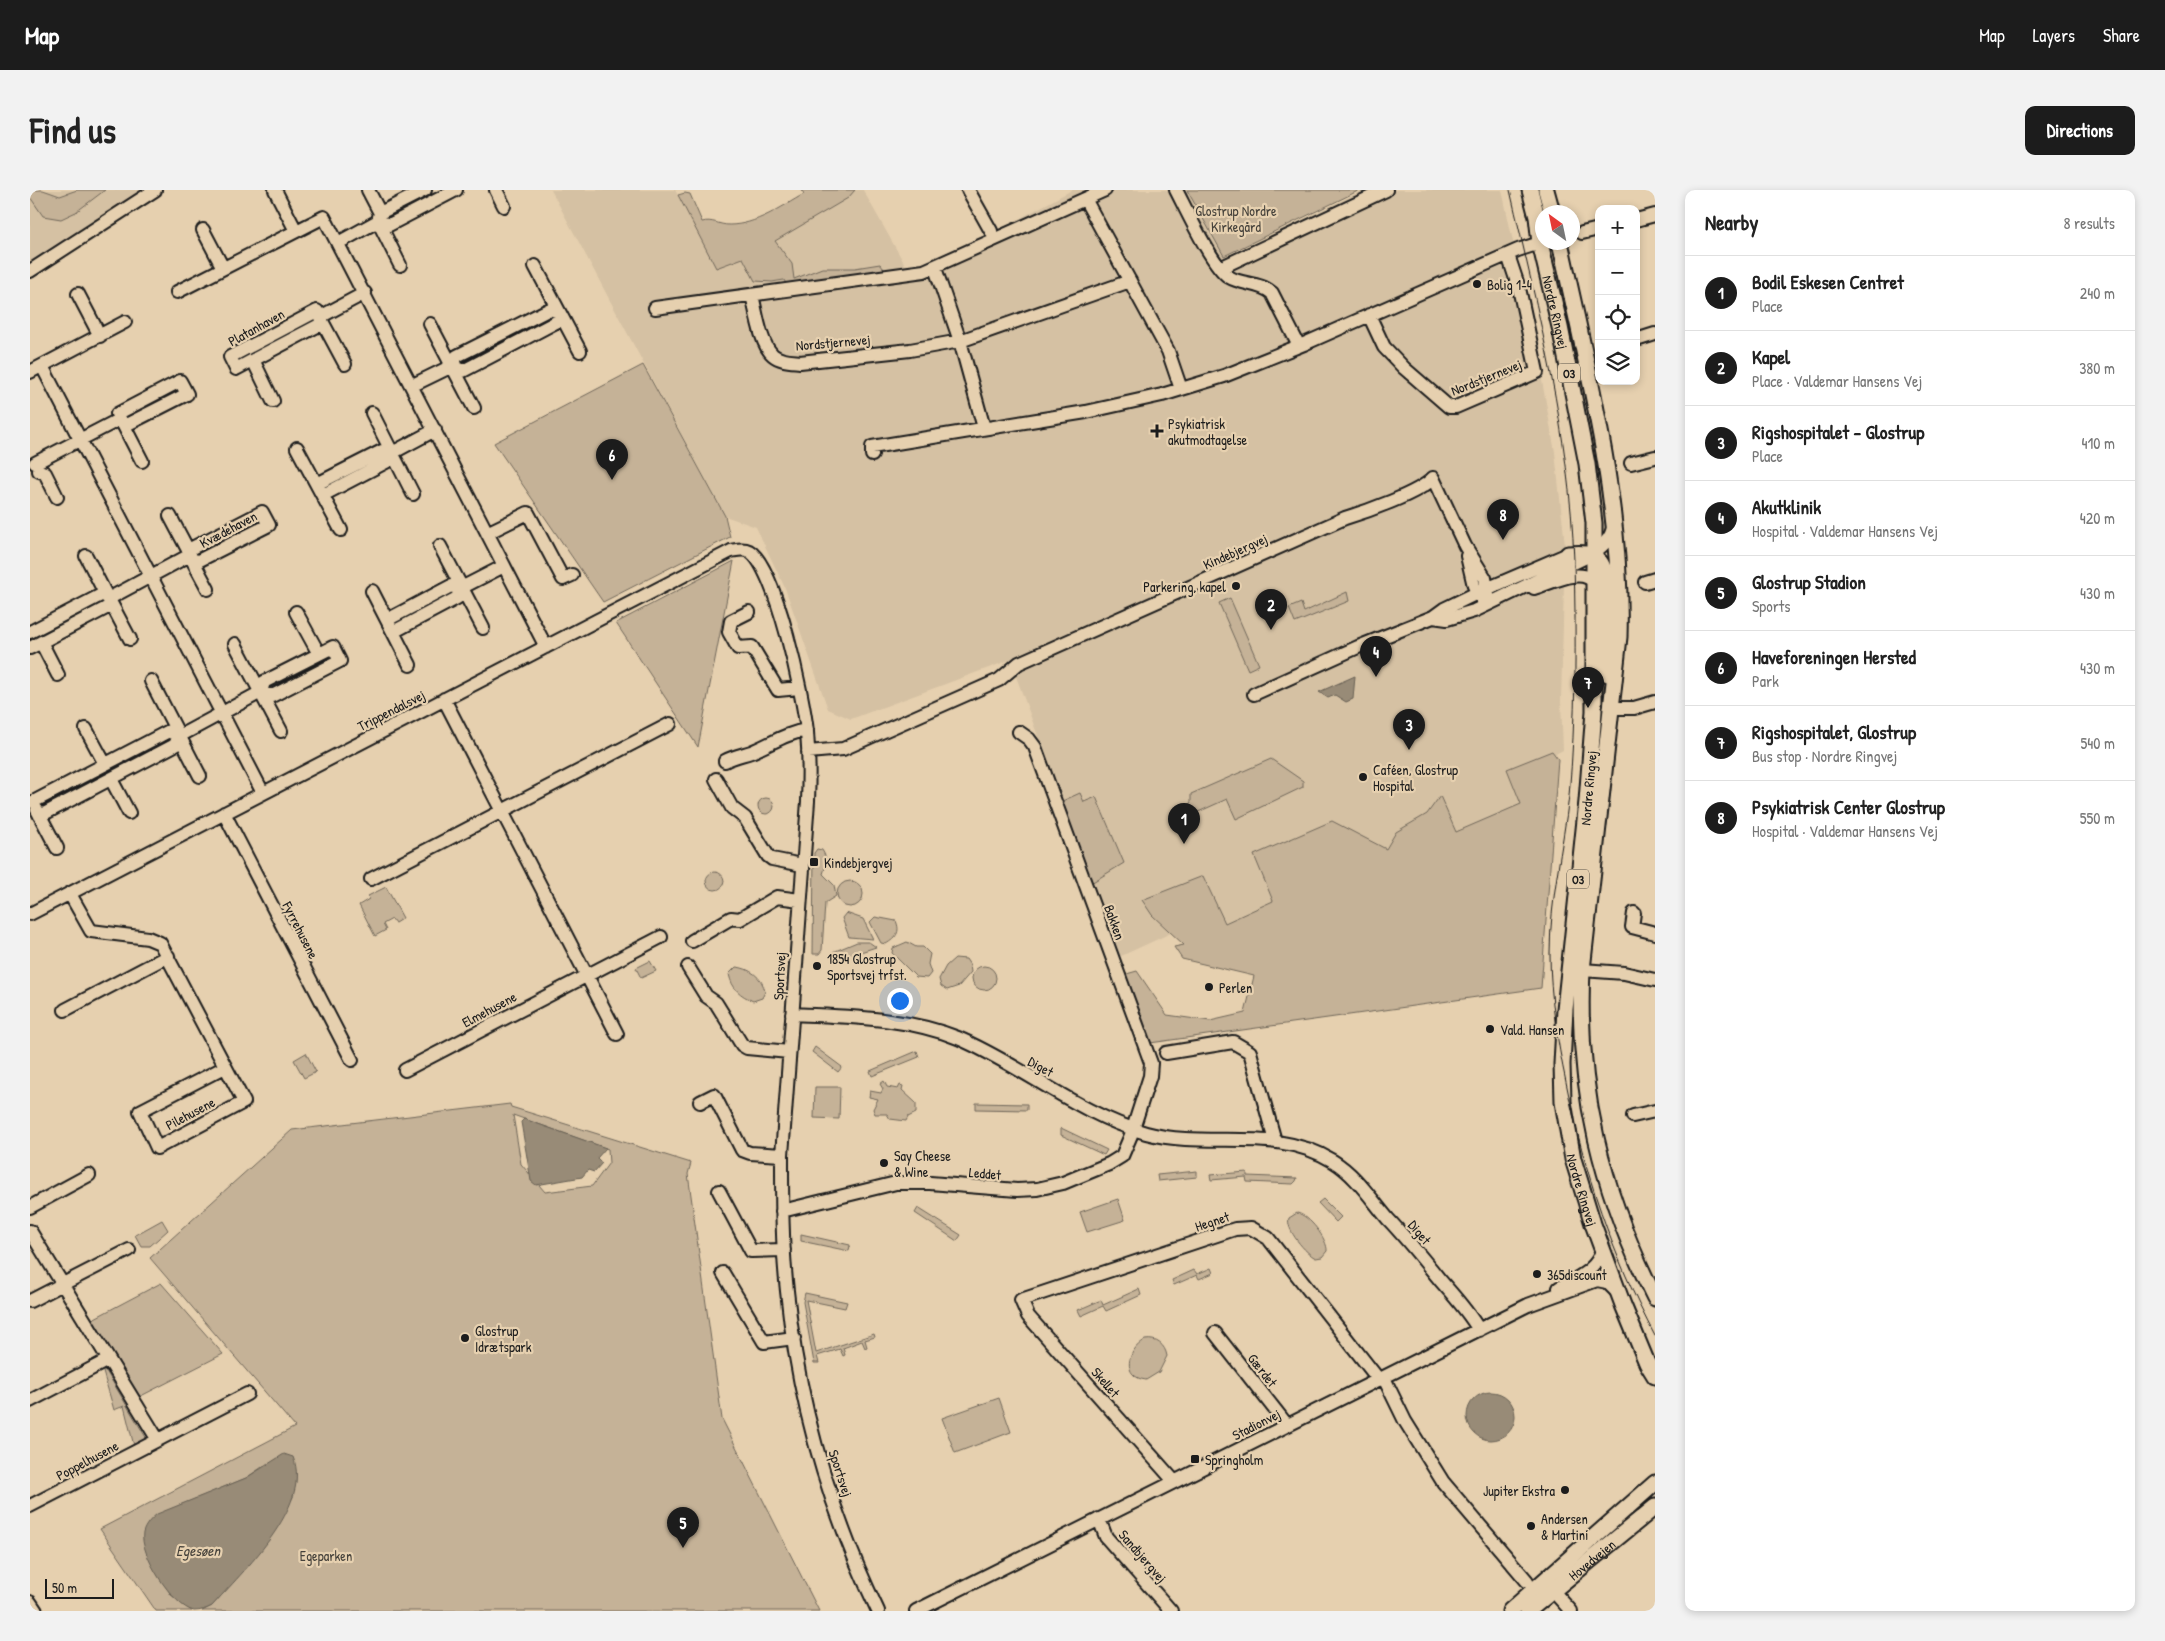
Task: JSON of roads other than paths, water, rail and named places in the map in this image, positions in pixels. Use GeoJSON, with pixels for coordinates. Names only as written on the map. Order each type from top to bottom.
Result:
{"type":"FeatureCollection","features":[{"type":"Feature","properties":{"kind":"main road"},"geometry":{"type":"LineString","coordinates":[[1522,190],[1535,231]]}},
{"type":"Feature","properties":{"kind":"main road","name":"Nordre Ringvej"},"geometry":{"type":"LineString","coordinates":[[1530,190],[1535,209]]}},
{"type":"Feature","properties":{"kind":"main road"},"geometry":{"type":"LineString","coordinates":[[1546,190],[1550,205]]}},
{"type":"Feature","properties":{"kind":"main road","name":"Nordre Ringvej"},"geometry":{"type":"LineString","coordinates":[[1541,250],[1560,327],[1591,490],[1595,584],[1594,711],[1588,801],[1571,939],[1562,1064],[1563,1102],[1573,1159],[1602,1248],[1647,1363],[1655,1376]]}},
{"type":"Feature","properties":{"kind":"main road"},"geometry":{"type":"LineString","coordinates":[[1553,250],[1566,296],[1577,318]]}},
{"type":"Feature","properties":{"kind":"main road","name":"Nordre Ringvej"},"geometry":{"type":"LineString","coordinates":[[1562,250],[1597,415],[1614,523],[1620,613],[1586,970],[1581,1032],[1583,1059],[1595,1137],[1606,1183],[1618,1218],[1655,1298]]}},
{"type":"Feature","properties":{"kind":"main road"},"geometry":{"type":"LineString","coordinates":[[1568,554],[1581,547],[1585,534],[1576,438],[1578,420]]}},
{"type":"Feature","properties":{"kind":"main road"},"geometry":{"type":"LineString","coordinates":[[1568,554],[1593,555],[1602,566],[1606,580],[1606,658],[1611,708]]}},
{"type":"Feature","properties":{"kind":"main road"},"geometry":{"type":"LineString","coordinates":[[1621,1299],[1655,1359]]}},
{"type":"Feature","properties":{"kind":"main road","name":"Hovedvejen"},"geometry":{"type":"LineString","coordinates":[[1518,1610],[1559,1569],[1655,1482]]}},
{"type":"Feature","properties":{"kind":"main road"},"geometry":{"type":"LineString","coordinates":[[1602,1550],[1655,1496]]}},
{"type":"Feature","properties":{"kind":"main road","name":"Hovedvejen"},"geometry":{"type":"LineString","coordinates":[[1518,1610],[1552,1590],[1653,1513]]}},
{"type":"Feature","properties":{"kind":"street"},"geometry":{"type":"LineString","coordinates":[[30,271],[155,190]]}},
{"type":"Feature","properties":{"kind":"street"},"geometry":{"type":"LineString","coordinates":[[274,190],[296,232]]}},
{"type":"Feature","properties":{"kind":"street"},"geometry":{"type":"LineString","coordinates":[[368,190],[400,265]]}},
{"type":"Feature","properties":{"kind":"street"},"geometry":{"type":"LineString","coordinates":[[338,242],[425,190]]}},
{"type":"Feature","properties":{"kind":"street"},"geometry":{"type":"LineString","coordinates":[[379,217],[389,225],[456,190]]}},
{"type":"Feature","properties":{"kind":"street"},"geometry":{"type":"LineString","coordinates":[[496,190],[504,206]]}},
{"type":"Feature","properties":{"kind":"street"},"geometry":{"type":"LineString","coordinates":[[968,190],[991,231]]}},
{"type":"Feature","properties":{"kind":"street"},"geometry":{"type":"LineString","coordinates":[[655,308],[896,276],[935,268],[1105,190]]}},
{"type":"Feature","properties":{"kind":"street"},"geometry":{"type":"LineString","coordinates":[[1176,190],[1220,268],[1230,278],[1267,288],[1272,293],[1300,346]]}},
{"type":"Feature","properties":{"kind":"street"},"geometry":{"type":"LineString","coordinates":[[1220,268],[1386,190]]}},
{"type":"Feature","properties":{"kind":"street"},"geometry":{"type":"LineString","coordinates":[[1085,199],[1168,351],[1181,389]]}},
{"type":"Feature","properties":{"kind":"street"},"geometry":{"type":"LineString","coordinates":[[1640,219],[1655,215]]}},
{"type":"Feature","properties":{"kind":"street"},"geometry":{"type":"LineString","coordinates":[[177,292],[324,217],[413,385],[546,647]]}},
{"type":"Feature","properties":{"kind":"street"},"geometry":{"type":"LineString","coordinates":[[203,230],[223,268]]}},
{"type":"Feature","properties":{"kind":"street"},"geometry":{"type":"LineString","coordinates":[[1582,234],[1595,230]]}},
{"type":"Feature","properties":{"kind":"street"},"geometry":{"type":"LineString","coordinates":[[872,455],[872,446],[1086,412],[1181,389],[1252,366],[1508,254],[1535,245]]}},
{"type":"Feature","properties":{"kind":"street","name":"Nordstjernevej"},"geometry":{"type":"LineString","coordinates":[[1369,316],[1384,347],[1404,368],[1449,407],[1456,407],[1528,376],[1536,372],[1519,288],[1508,254]]}},
{"type":"Feature","properties":{"kind":"street"},"geometry":{"type":"LineString","coordinates":[[535,266],[580,351]]}},
{"type":"Feature","properties":{"kind":"street"},"geometry":{"type":"LineString","coordinates":[[935,268],[960,341],[984,428]]}},
{"type":"Feature","properties":{"kind":"street","name":"Nordstjernevej"},"geometry":{"type":"LineString","coordinates":[[752,295],[763,337],[772,355],[784,360],[800,362],[910,350],[960,341],[1130,281]]}},
{"type":"Feature","properties":{"kind":"street","name":"Platanhaven"},"geometry":{"type":"LineString","coordinates":[[322,320],[317,311],[230,357],[236,369],[322,320],[365,293]]}},
{"type":"Feature","properties":{"kind":"street"},"geometry":{"type":"LineString","coordinates":[[78,294],[100,336]]}},
{"type":"Feature","properties":{"kind":"street"},"geometry":{"type":"LineString","coordinates":[[452,366],[463,371],[558,321],[559,312]]}},
{"type":"Feature","properties":{"kind":"street"},"geometry":{"type":"LineString","coordinates":[[322,320],[345,364]]}},
{"type":"Feature","properties":{"kind":"street"},"geometry":{"type":"LineString","coordinates":[[30,372],[125,322]]}},
{"type":"Feature","properties":{"kind":"street"},"geometry":{"type":"LineString","coordinates":[[430,324],[474,408]]}},
{"type":"Feature","properties":{"kind":"street"},"geometry":{"type":"LineString","coordinates":[[1640,339],[1655,334]]}},
{"type":"Feature","properties":{"kind":"street","name":"Platanhaven"},"geometry":{"type":"LineString","coordinates":[[253,360],[273,401]]}},
{"type":"Feature","properties":{"kind":"street"},"geometry":{"type":"LineString","coordinates":[[42,366],[263,793]]}},
{"type":"Feature","properties":{"kind":"street"},"geometry":{"type":"LineString","coordinates":[[413,385],[452,366]]}},
{"type":"Feature","properties":{"kind":"street"},"geometry":{"type":"LineString","coordinates":[[34,467],[81,439],[122,423],[187,394],[180,381],[117,414],[122,423],[142,461]]}},
{"type":"Feature","properties":{"kind":"street"},"geometry":{"type":"LineString","coordinates":[[372,413],[413,494]]}},
{"type":"Feature","properties":{"kind":"street"},"geometry":{"type":"LineString","coordinates":[[320,490],[388,461],[392,453],[435,430]]}},
{"type":"Feature","properties":{"kind":"street"},"geometry":{"type":"LineString","coordinates":[[298,448],[341,530]]}},
{"type":"Feature","properties":{"kind":"street"},"geometry":{"type":"LineString","coordinates":[[1631,463],[1655,457]]}},
{"type":"Feature","properties":{"kind":"street"},"geometry":{"type":"LineString","coordinates":[[34,467],[45,473],[57,497]]}},
{"type":"Feature","properties":{"kind":"street","name":"Kindebjergvej"},"geometry":{"type":"LineString","coordinates":[[808,752],[843,749],[999,680],[1019,662],[1345,518],[1370,510],[1426,485],[1433,478],[1465,546],[1482,590]]}},
{"type":"Feature","properties":{"kind":"street","name":"Kvædehaven"},"geometry":{"type":"LineString","coordinates":[[58,675],[35,645],[109,599],[191,556],[262,512],[268,525],[191,556]]}},
{"type":"Feature","properties":{"kind":"street"},"geometry":{"type":"LineString","coordinates":[[487,534],[528,513],[563,580],[572,575]]}},
{"type":"Feature","properties":{"kind":"street","name":"Kvædehaven"},"geometry":{"type":"LineString","coordinates":[[170,516],[208,589]]}},
{"type":"Feature","properties":{"kind":"street"},"geometry":{"type":"LineString","coordinates":[[1432,617],[1447,619],[1456,617],[1593,555],[1610,537],[1614,523]]}},
{"type":"Feature","properties":{"kind":"street"},"geometry":{"type":"LineString","coordinates":[[440,546],[483,628]]}},
{"type":"Feature","properties":{"kind":"street","name":"Trippendalsvej"},"geometry":{"type":"LineString","coordinates":[[30,914],[72,899],[227,818],[263,793],[731,551],[740,549],[748,551],[762,568]]}},
{"type":"Feature","properties":{"kind":"street"},"geometry":{"type":"LineString","coordinates":[[1254,694],[1358,647],[1432,617],[1482,590],[1568,554]]}},
{"type":"Feature","properties":{"kind":"street"},"geometry":{"type":"LineString","coordinates":[[86,556],[130,639]]}},
{"type":"Feature","properties":{"kind":"street"},"geometry":{"type":"LineString","coordinates":[[387,620],[451,586],[462,588],[504,566]]}},
{"type":"Feature","properties":{"kind":"street","name":"Sportsvej"},"geometry":{"type":"LineString","coordinates":[[762,568],[790,642],[807,730],[808,752],[808,801],[782,1155],[782,1211],[786,1291],[809,1419],[825,1476],[852,1556],[878,1611]]}},
{"type":"Feature","properties":{"kind":"street"},"geometry":{"type":"LineString","coordinates":[[1487,604],[1574,576],[1589,576],[1595,584]]}},
{"type":"Feature","properties":{"kind":"street"},"geometry":{"type":"LineString","coordinates":[[393,632],[458,598],[462,588]]}},
{"type":"Feature","properties":{"kind":"street"},"geometry":{"type":"LineString","coordinates":[[372,590],[410,665]]}},
{"type":"Feature","properties":{"kind":"street"},"geometry":{"type":"LineString","coordinates":[[1482,590],[1487,604]]}},
{"type":"Feature","properties":{"kind":"street","name":"Kvædehaven"},"geometry":{"type":"LineString","coordinates":[[31,628],[109,599]]}},
{"type":"Feature","properties":{"kind":"street"},"geometry":{"type":"LineString","coordinates":[[296,612],[319,654]]}},
{"type":"Feature","properties":{"kind":"street"},"geometry":{"type":"LineString","coordinates":[[749,612],[731,621],[728,632],[738,648],[752,647],[778,690],[799,688]]}},
{"type":"Feature","properties":{"kind":"street"},"geometry":{"type":"LineString","coordinates":[[235,644],[281,731]]}},
{"type":"Feature","properties":{"kind":"street"},"geometry":{"type":"LineString","coordinates":[[40,816],[175,745],[179,736],[260,692],[264,682],[333,647],[340,661],[272,696],[260,692]]}},
{"type":"Feature","properties":{"kind":"street"},"geometry":{"type":"LineString","coordinates":[[151,681],[200,776]]}},
{"type":"Feature","properties":{"kind":"street"},"geometry":{"type":"LineString","coordinates":[[444,699],[617,1034]]}},
{"type":"Feature","properties":{"kind":"street"},"geometry":{"type":"LineString","coordinates":[[1611,708],[1634,708],[1655,702]]}},
{"type":"Feature","properties":{"kind":"street"},"geometry":{"type":"LineString","coordinates":[[371,879],[670,724]]}},
{"type":"Feature","properties":{"kind":"street"},"geometry":{"type":"LineString","coordinates":[[86,728],[105,764]]}},
{"type":"Feature","properties":{"kind":"street"},"geometry":{"type":"LineString","coordinates":[[725,761],[738,754],[750,752],[790,733],[807,730]]}},
{"type":"Feature","properties":{"kind":"street"},"geometry":{"type":"LineString","coordinates":[[57,848],[31,799],[169,731],[179,736]]}},
{"type":"Feature","properties":{"kind":"street","name":"Bakken"},"geometry":{"type":"LineString","coordinates":[[1019,732],[1029,739],[1035,747],[1151,1064],[1151,1072],[1133,1129]]}},
{"type":"Feature","properties":{"kind":"street"},"geometry":{"type":"LineString","coordinates":[[110,778],[129,812]]}},
{"type":"Feature","properties":{"kind":"street"},"geometry":{"type":"LineString","coordinates":[[716,780],[732,808],[745,818],[768,856],[772,859],[802,865]]}},
{"type":"Feature","properties":{"kind":"street","name":"Fyrrehusene"},"geometry":{"type":"LineString","coordinates":[[227,818],[352,1060]]}},
{"type":"Feature","properties":{"kind":"street"},"geometry":{"type":"LineString","coordinates":[[692,941],[731,918],[740,919],[777,897],[800,900]]}},
{"type":"Feature","properties":{"kind":"street","name":"Pilehusene"},"geometry":{"type":"LineString","coordinates":[[72,899],[88,929],[95,933],[155,940],[160,943],[244,1102],[157,1148],[140,1111],[225,1067]]}},
{"type":"Feature","properties":{"kind":"street"},"geometry":{"type":"LineString","coordinates":[[1634,912],[1632,927],[1655,933]]}},
{"type":"Feature","properties":{"kind":"street","name":"Elmehusene"},"geometry":{"type":"LineString","coordinates":[[405,1070],[586,974],[661,937]]}},
{"type":"Feature","properties":{"kind":"street"},"geometry":{"type":"LineString","coordinates":[[65,1010],[168,956]]}},
{"type":"Feature","properties":{"kind":"street"},"geometry":{"type":"LineString","coordinates":[[688,966],[706,996],[716,1003],[742,1045],[747,1048],[789,1052]]}},
{"type":"Feature","properties":{"kind":"street"},"geometry":{"type":"LineString","coordinates":[[1586,970],[1624,973],[1655,980]]}},
{"type":"Feature","properties":{"kind":"street","name":"Diget"},"geometry":{"type":"LineString","coordinates":[[792,1014],[900,1023],[945,1033],[1108,1119],[1133,1129],[1185,1140],[1276,1141],[1306,1148],[1334,1162],[1348,1173],[1455,1296],[1479,1330]]}},
{"type":"Feature","properties":{"kind":"street"},"geometry":{"type":"LineString","coordinates":[[1166,1053],[1233,1042],[1250,1052],[1276,1141]]}},
{"type":"Feature","properties":{"kind":"street"},"geometry":{"type":"LineString","coordinates":[[700,1102],[714,1095],[742,1150],[750,1154],[782,1155]]}},
{"type":"Feature","properties":{"kind":"street"},"geometry":{"type":"LineString","coordinates":[[1633,1116],[1655,1111]]}},
{"type":"Feature","properties":{"kind":"street","name":"Leddet"},"geometry":{"type":"LineString","coordinates":[[782,1211],[896,1183],[930,1183],[1016,1190],[1050,1187],[1120,1159],[1133,1129]]}},
{"type":"Feature","properties":{"kind":"street"},"geometry":{"type":"LineString","coordinates":[[30,1207],[88,1175]]}},
{"type":"Feature","properties":{"kind":"street"},"geometry":{"type":"LineString","coordinates":[[719,1191],[751,1251],[784,1250]]}},
{"type":"Feature","properties":{"kind":"street","name":"Hegnet"},"geometry":{"type":"LineString","coordinates":[[1021,1300],[1235,1229],[1251,1228],[1268,1238],[1381,1379]]}},
{"type":"Feature","properties":{"kind":"street"},"geometry":{"type":"LineString","coordinates":[[30,1231],[158,1440]]}},
{"type":"Feature","properties":{"kind":"street","name":"Stadionvej"},"geometry":{"type":"LineString","coordinates":[[916,1611],[1528,1305],[1587,1271],[1599,1260],[1602,1248]]}},
{"type":"Feature","properties":{"kind":"street"},"geometry":{"type":"LineString","coordinates":[[30,1301],[129,1250]]}},
{"type":"Feature","properties":{"kind":"street"},"geometry":{"type":"LineString","coordinates":[[723,1273],[764,1342],[794,1338]]}},
{"type":"Feature","properties":{"kind":"street","name":"Stadionvej"},"geometry":{"type":"LineString","coordinates":[[1528,1305],[1597,1280],[1608,1282],[1621,1299]]}},
{"type":"Feature","properties":{"kind":"street","name":"Skellet"},"geometry":{"type":"LineString","coordinates":[[1021,1300],[1028,1316],[1174,1481]]}},
{"type":"Feature","properties":{"kind":"street","name":"Gærdet"},"geometry":{"type":"LineString","coordinates":[[1215,1333],[1287,1425]]}},
{"type":"Feature","properties":{"kind":"street"},"geometry":{"type":"LineString","coordinates":[[30,1401],[108,1360]]}},
{"type":"Feature","properties":{"kind":"street"},"geometry":{"type":"LineString","coordinates":[[1381,1379],[1443,1482],[1526,1580]]}},
{"type":"Feature","properties":{"kind":"street","name":"Poppelhusene"},"geometry":{"type":"LineString","coordinates":[[30,1506],[247,1394]]}},
{"type":"Feature","properties":{"kind":"street","name":"Sandbjergvej"},"geometry":{"type":"LineString","coordinates":[[1099,1519],[1106,1537],[1169,1610]]}},
{"type":"Feature","properties":{"kind":"street"},"geometry":{"type":"LineString","coordinates":[[1526,1580],[1559,1569]]}},
{"type":"Feature","properties":{"kind":"street"},"geometry":{"type":"LineString","coordinates":[[1518,1610],[1526,1580]]}},
{"type":"Feature","properties":{"kind":"street"},"geometry":{"type":"LineString","coordinates":[[1552,1590],[1571,1611]]}},
{"type":"Feature","properties":{"kind":"street"},"geometry":{"type":"LineString","coordinates":[[30,1602],[36,1611]]}},
{"type":"Feature","properties":{"kind":"water"},"geometry":{"type":"Polygon","coordinates":[[[1355,676],[1353,699],[1346,702],[1335,695],[1328,698],[1319,692],[1355,676]]]}},
{"type":"Feature","properties":{"kind":"water"},"geometry":{"type":"Polygon","coordinates":[[[524,1119],[606,1148],[597,1158],[602,1163],[594,1172],[588,1170],[582,1177],[536,1185],[531,1181],[521,1122],[524,1119]]]}},
{"type":"Feature","properties":{"kind":"water"},"geometry":{"type":"Polygon","coordinates":[[[1491,1392],[1500,1394],[1508,1399],[1513,1407],[1515,1416],[1513,1425],[1508,1433],[1500,1438],[1491,1440],[1482,1438],[1474,1433],[1469,1425],[1467,1416],[1469,1407],[1474,1399],[1482,1394],[1491,1392]]]}},
{"type":"Feature","properties":{"kind":"water","name":"Egesøen"},"geometry":{"type":"Polygon","coordinates":[[[284,1454],[293,1457],[296,1476],[293,1496],[284,1517],[256,1557],[212,1606],[197,1611],[186,1607],[177,1600],[159,1578],[146,1553],[143,1533],[150,1520],[157,1514],[246,1478],[284,1454]]]}},
{"type":"Feature","properties":{"kind":"tram line"},"geometry":{"type":"LineString","coordinates":[[1510,190],[1551,374],[1566,467],[1574,561],[1575,678],[1573,737],[1569,796],[1554,894],[1550,953],[1555,1018],[1573,1115],[1591,1181],[1625,1275],[1655,1336]]}},
{"type":"Feature","properties":{"kind":"place","name":"Bolig 1-4"},"geometry":{"type":"Point","coordinates":[1477,284]}},
{"type":"Feature","properties":{"kind":"place","name":"Psykiatrisk akutmodtagelse"},"geometry":{"type":"Point","coordinates":[1157,431]}},
{"type":"Feature","properties":{"kind":"place","name":"Haveforeningen Hersted"},"geometry":{"type":"Point","coordinates":[612,480]}},
{"type":"Feature","properties":{"kind":"place","name":"Psykiatrisk Center Glostrup"},"geometry":{"type":"Point","coordinates":[1503,540]}},
{"type":"Feature","properties":{"kind":"place","name":"Parkering, kapel"},"geometry":{"type":"Point","coordinates":[1236,586]}},
{"type":"Feature","properties":{"kind":"place","name":"Kapel"},"geometry":{"type":"Point","coordinates":[1271,630]}},
{"type":"Feature","properties":{"kind":"place","name":"Akutklinik"},"geometry":{"type":"Point","coordinates":[1376,677]}},
{"type":"Feature","properties":{"kind":"place","name":"Rigshospitalet, Glostrup"},"geometry":{"type":"Point","coordinates":[1588,708]}},
{"type":"Feature","properties":{"kind":"place","name":"Rigshospitalet - Glostrup"},"geometry":{"type":"Point","coordinates":[1409,750]}},
{"type":"Feature","properties":{"kind":"place","name":"Caféen, Glostrup Hospital"},"geometry":{"type":"Point","coordinates":[1363,777]}},
{"type":"Feature","properties":{"kind":"place","name":"Bodil Eskesen Centret"},"geometry":{"type":"Point","coordinates":[1184,844]}},
{"type":"Feature","properties":{"kind":"place","name":"Kindebjergvej"},"geometry":{"type":"Point","coordinates":[814,862]}},
{"type":"Feature","properties":{"kind":"place","name":"1854 Glostrup Sportsvej trfst."},"geometry":{"type":"Point","coordinates":[817,966]}},
{"type":"Feature","properties":{"kind":"place","name":"Perlen"},"geometry":{"type":"Point","coordinates":[1209,987]}},
{"type":"Feature","properties":{"kind":"place","name":"Vald. Hansen"},"geometry":{"type":"Point","coordinates":[1490,1029]}},
{"type":"Feature","properties":{"kind":"place","name":"Say Cheese & Wine"},"geometry":{"type":"Point","coordinates":[884,1163]}},
{"type":"Feature","properties":{"kind":"place","name":"365discount"},"geometry":{"type":"Point","coordinates":[1537,1274]}},
{"type":"Feature","properties":{"kind":"place","name":"Glostrup Idrætspark"},"geometry":{"type":"Point","coordinates":[465,1338]}},
{"type":"Feature","properties":{"kind":"place","name":"Springholm"},"geometry":{"type":"Point","coordinates":[1195,1459]}},
{"type":"Feature","properties":{"kind":"place","name":"Jupiter Ekstra"},"geometry":{"type":"Point","coordinates":[1565,1490]}},
{"type":"Feature","properties":{"kind":"place","name":"Andersen & Martini"},"geometry":{"type":"Point","coordinates":[1531,1526]}},
{"type":"Feature","properties":{"kind":"place","name":"Glostrup Stadion"},"geometry":{"type":"Point","coordinates":[683,1548]}},
{"type":"Feature","properties":{"kind":"park label","name":"Glostrup Nordre Kirkegård"},"geometry":{"type":"Point","coordinates":[1236,218]}},
{"type":"Feature","properties":{"kind":"park label","name":"Egeparken"},"geometry":{"type":"Point","coordinates":[326,1555]}}]}
